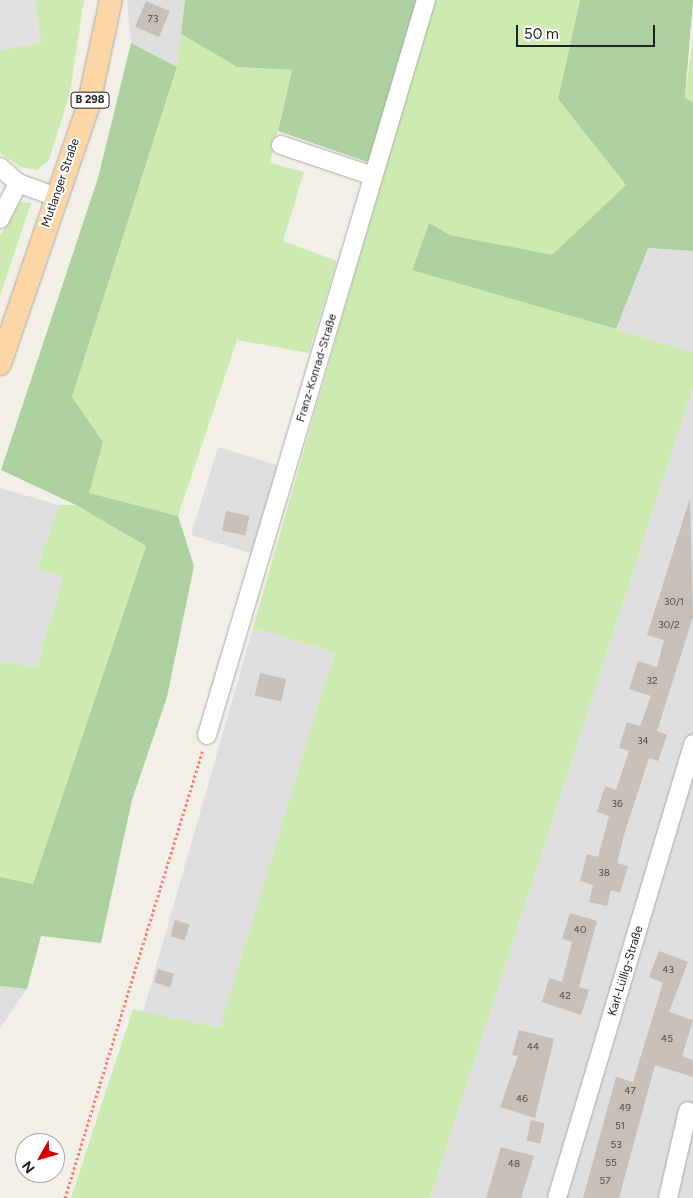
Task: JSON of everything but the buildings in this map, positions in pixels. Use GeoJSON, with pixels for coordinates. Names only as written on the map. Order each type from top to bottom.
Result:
{"type":"FeatureCollection","features":[{"type":"Feature","properties":{"kind":"main road","name":"Mutlanger Straße"},"geometry":{"type":"LineString","coordinates":[[0,364],[88,107],[111,0]]}},
{"type":"Feature","properties":{"kind":"street","name":"Franz-Konrad-Straße"},"geometry":{"type":"LineString","coordinates":[[207,735],[426,0]]}},
{"type":"Feature","properties":{"kind":"street"},"geometry":{"type":"LineString","coordinates":[[282,145],[374,176]]}},
{"type":"Feature","properties":{"kind":"street"},"geometry":{"type":"LineString","coordinates":[[0,167],[18,184],[56,197]]}},
{"type":"Feature","properties":{"kind":"street"},"geometry":{"type":"LineString","coordinates":[[0,219],[18,184]]}},
{"type":"Feature","properties":{"kind":"street","name":"Karl-Lüllig-Straße"},"geometry":{"type":"LineString","coordinates":[[557,1198],[693,744]]}},
{"type":"Feature","properties":{"kind":"street"},"geometry":{"type":"LineString","coordinates":[[668,1198],[688,1111]]}},
{"type":"Feature","properties":{"kind":"path"},"geometry":{"type":"LineString","coordinates":[[65,1198],[133,990],[207,735]]}},
{"type":"Feature","properties":{"kind":"shaded area"},"geometry":{"type":"Polygon","coordinates":[[[0,0],[35,0],[41,43],[0,50],[0,0]]]}},
{"type":"Feature","properties":{"kind":"shaded area"},"geometry":{"type":"Polygon","coordinates":[[[127,0],[185,0],[177,67],[131,43],[127,0]]]}},
{"type":"Feature","properties":{"kind":"shaded area"},"geometry":{"type":"Polygon","coordinates":[[[648,248],[693,251],[693,352],[616,329],[648,248]]]}},
{"type":"Feature","properties":{"kind":"shaded area"},"geometry":{"type":"Polygon","coordinates":[[[693,387],[693,1198],[430,1198],[693,387]]]}},
{"type":"Feature","properties":{"kind":"shaded area"},"geometry":{"type":"Polygon","coordinates":[[[218,447],[282,467],[255,555],[191,535],[218,447]]]}},
{"type":"Feature","properties":{"kind":"shaded area"},"geometry":{"type":"Polygon","coordinates":[[[0,488],[59,505],[37,569],[63,577],[37,666],[0,662],[0,488]]]}},
{"type":"Feature","properties":{"kind":"shaded area"},"geometry":{"type":"Polygon","coordinates":[[[253,628],[335,651],[225,1035],[143,1012],[253,628]]]}},
{"type":"Feature","properties":{"kind":"shaded area"},"geometry":{"type":"Polygon","coordinates":[[[0,986],[27,989],[0,1028],[0,986]]]}},
{"type":"Feature","properties":{"kind":"green space"},"geometry":{"type":"Polygon","coordinates":[[[35,0],[84,0],[70,93],[49,160],[37,170],[21,167],[0,153],[0,50],[41,43],[35,0]]]}},
{"type":"Feature","properties":{"kind":"green space"},"geometry":{"type":"Polygon","coordinates":[[[185,0],[419,0],[370,163],[278,131],[292,70],[237,67],[181,34],[185,0]]]}},
{"type":"Feature","properties":{"kind":"green space"},"geometry":{"type":"Polygon","coordinates":[[[433,0],[580,0],[558,99],[626,185],[552,256],[450,235],[429,223],[412,269],[693,352],[693,387],[430,1198],[71,1198],[133,1009],[220,1028],[335,652],[253,628],[433,0]]]}},
{"type":"Feature","properties":{"kind":"green space"},"geometry":{"type":"Polygon","coordinates":[[[580,0],[693,0],[685,98],[693,102],[693,251],[648,248],[616,329],[412,270],[429,223],[450,235],[552,255],[626,185],[558,99],[580,0]]]}},
{"type":"Feature","properties":{"kind":"green space"},"geometry":{"type":"Polygon","coordinates":[[[181,34],[237,67],[292,70],[270,163],[304,172],[283,241],[337,261],[309,353],[237,340],[178,516],[88,493],[103,442],[72,397],[177,68],[181,34]]]}},
{"type":"Feature","properties":{"kind":"green space"},"geometry":{"type":"Polygon","coordinates":[[[693,37],[693,102],[685,98],[693,37]]]}},
{"type":"Feature","properties":{"kind":"green space"},"geometry":{"type":"Polygon","coordinates":[[[131,43],[177,67],[72,397],[103,442],[89,493],[178,516],[194,566],[167,697],[132,800],[101,943],[41,936],[27,989],[0,986],[0,877],[33,884],[146,546],[76,505],[1,470],[98,178],[131,43]]]}},
{"type":"Feature","properties":{"kind":"green space"},"geometry":{"type":"Polygon","coordinates":[[[20,202],[31,203],[0,296],[0,236],[20,202]]]}},
{"type":"Feature","properties":{"kind":"green space"},"geometry":{"type":"Polygon","coordinates":[[[59,505],[76,505],[146,546],[33,884],[0,877],[0,662],[37,666],[63,577],[37,569],[59,505]]]}}]}
